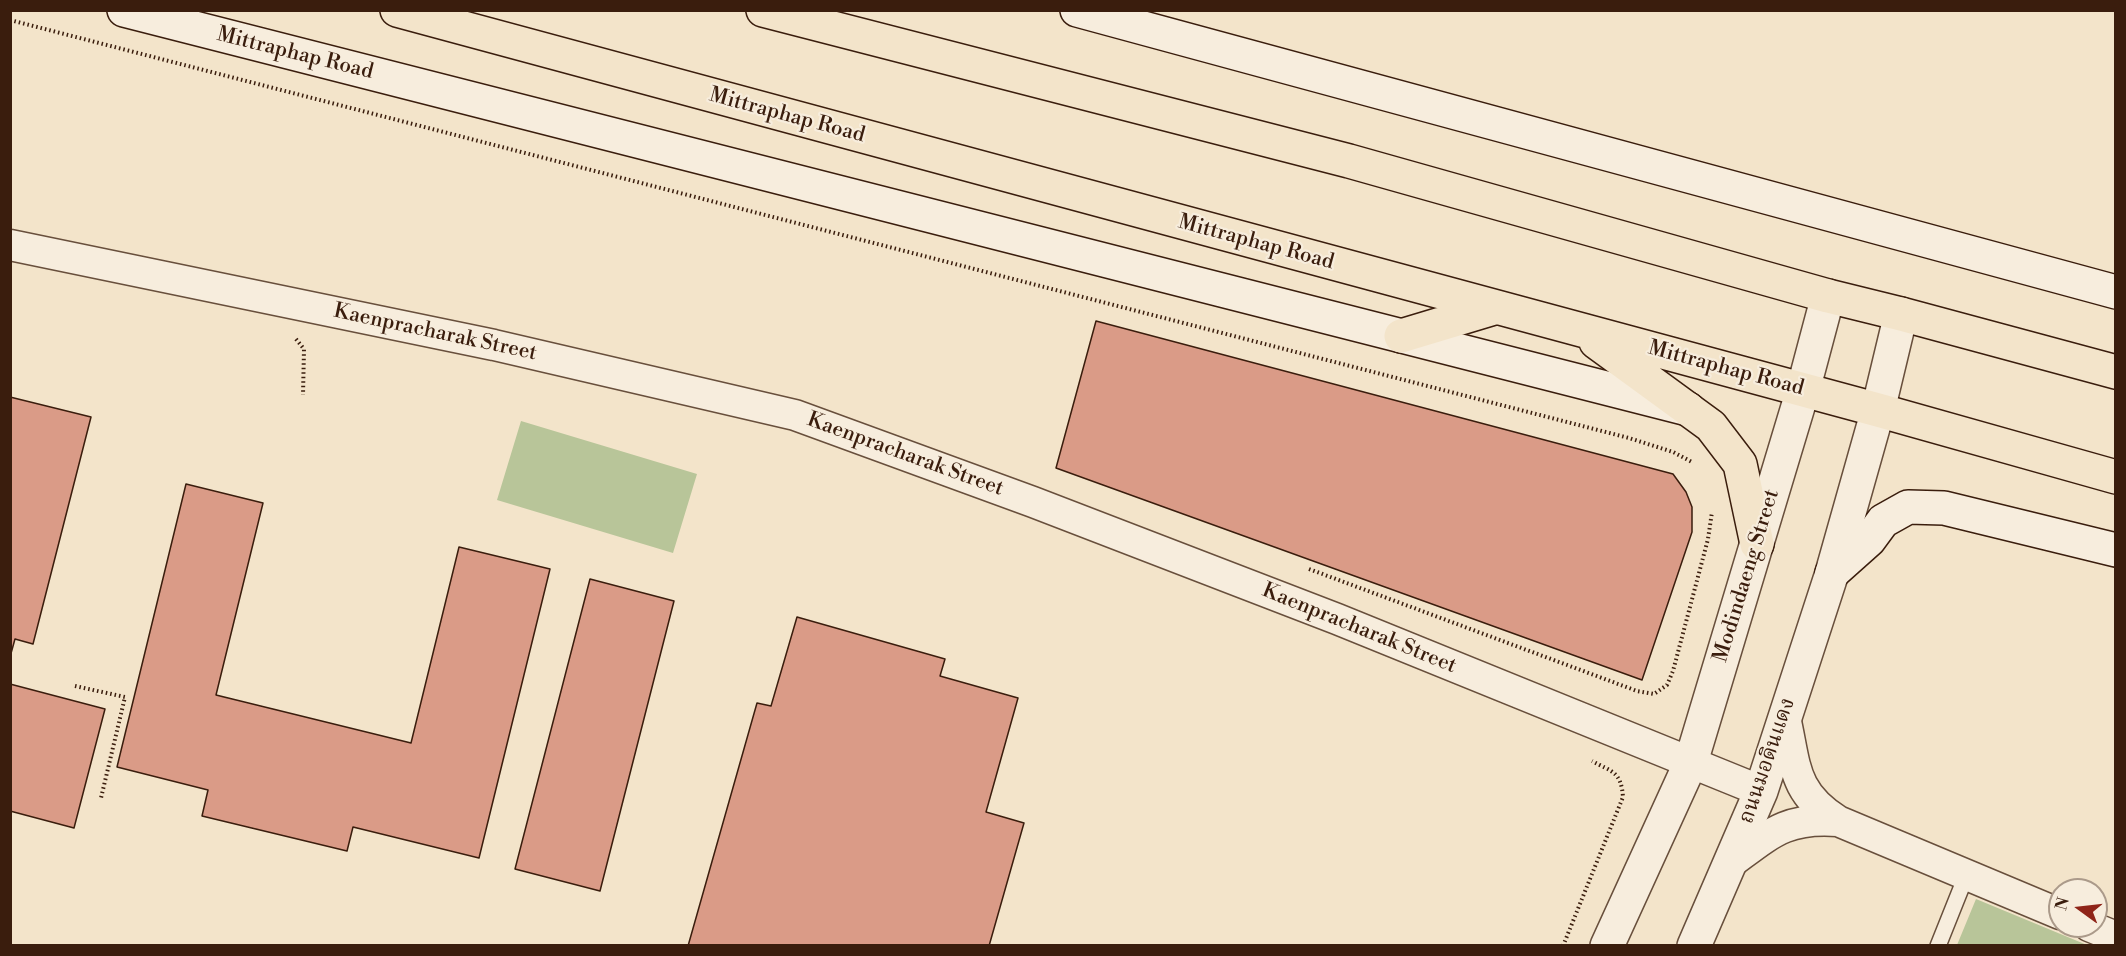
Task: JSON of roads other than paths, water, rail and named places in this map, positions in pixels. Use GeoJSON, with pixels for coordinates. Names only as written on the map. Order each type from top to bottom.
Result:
{"type":"FeatureCollection","features":[{"type":"Feature","properties":{"kind":"main road","name":"Mittraphap Road"},"geometry":{"type":"LineString","coordinates":[[124,10],[1688,409]]}},
{"type":"Feature","properties":{"kind":"main road","name":"Mittraphap Road"},"geometry":{"type":"LineString","coordinates":[[397,10],[1878,410],[2115,477]]}},
{"type":"Feature","properties":{"kind":"main road"},"geometry":{"type":"LineString","coordinates":[[764,10],[1349,161],[1828,296],[2115,372]]}},
{"type":"Feature","properties":{"kind":"main road"},"geometry":{"type":"LineString","coordinates":[[1077,10],[2115,292]]}},
{"type":"Feature","properties":{"kind":"main road","name":"Modindaeng Street"},"geometry":{"type":"LineString","coordinates":[[1691,762],[1803,390],[1828,296]]}},
{"type":"Feature","properties":{"kind":"main road"},"geometry":{"type":"LineString","coordinates":[[1401,336],[1494,308]]}},
{"type":"Feature","properties":{"kind":"main road","name":"ถนนมอดินแดง"},"geometry":{"type":"LineString","coordinates":[[1694,945],[1761,791],[1832,573],[1878,410],[1902,314]]}},
{"type":"Feature","properties":{"kind":"main road"},"geometry":{"type":"LineString","coordinates":[[1582,331],[1711,426],[1740,464],[1756,544]]}},
{"type":"Feature","properties":{"kind":"main road"},"geometry":{"type":"LineString","coordinates":[[1832,573],[1869,540],[1883,521],[1908,507],[1944,508],[2115,550]]}},
{"type":"Feature","properties":{"kind":"main road"},"geometry":{"type":"LineString","coordinates":[[1607,945],[1691,762]]}},
{"type":"Feature","properties":{"kind":"street","name":"Kaenpracharak Street"},"geometry":{"type":"LineString","coordinates":[[10,245],[483,342],[795,415],[1033,502],[1337,619],[1761,791]]}},
{"type":"Feature","properties":{"kind":"street"},"geometry":{"type":"LineString","coordinates":[[1785,717],[1796,773],[1803,788],[1821,810],[1838,821],[2048,909]]}},
{"type":"Feature","properties":{"kind":"street"},"geometry":{"type":"LineString","coordinates":[[1729,864],[1764,839],[1789,825],[1819,820],[1838,821]]}},
{"type":"Feature","properties":{"kind":"lane"},"geometry":{"type":"LineString","coordinates":[[1938,945],[1966,876]]}}]}
